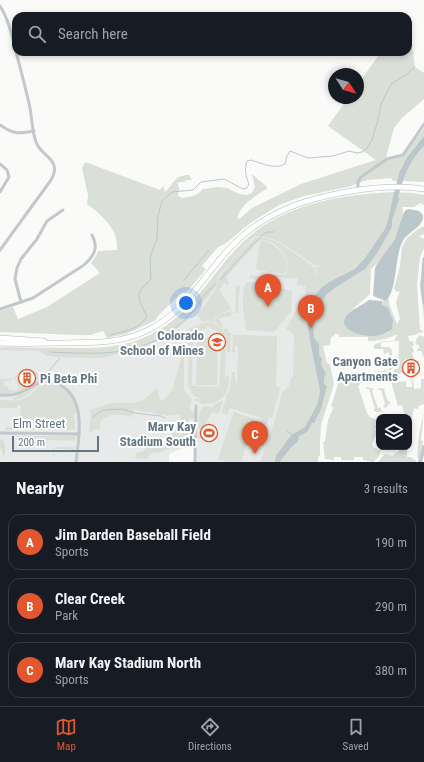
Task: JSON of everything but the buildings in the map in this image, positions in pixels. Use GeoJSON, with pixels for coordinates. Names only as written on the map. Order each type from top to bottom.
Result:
{"type":"FeatureCollection","features":[{"type":"Feature","properties":{"kind":"highway"},"geometry":{"type":"LineString","coordinates":[[0,343],[110,342],[133,336],[154,328],[182,307],[231,247],[258,224],[276,213],[299,203],[322,196],[358,190],[388,186],[424,189]]}},
{"type":"Feature","properties":{"kind":"highway"},"geometry":{"type":"LineString","coordinates":[[0,338],[57,343]]}},
{"type":"Feature","properties":{"kind":"street"},"geometry":{"type":"LineString","coordinates":[[0,6],[7,20],[12,39]]}},
{"type":"Feature","properties":{"kind":"street"},"geometry":{"type":"LineString","coordinates":[[0,250],[54,174],[53,163],[37,146],[25,87],[17,56]]}},
{"type":"Feature","properties":{"kind":"street"},"geometry":{"type":"LineString","coordinates":[[358,190],[358,182],[363,175],[388,159],[403,155],[424,124]]}},
{"type":"Feature","properties":{"kind":"street"},"geometry":{"type":"LineString","coordinates":[[0,125],[10,132],[34,132]]}},
{"type":"Feature","properties":{"kind":"street"},"geometry":{"type":"LineString","coordinates":[[0,164],[7,170],[9,177],[0,192]]}},
{"type":"Feature","properties":{"kind":"street"},"geometry":{"type":"LineString","coordinates":[[21,302],[15,279],[17,268],[47,221],[63,210]]}},
{"type":"Feature","properties":{"kind":"street"},"geometry":{"type":"LineString","coordinates":[[0,309],[21,302],[43,292],[84,265],[91,259],[96,248],[92,235]]}},
{"type":"Feature","properties":{"kind":"street"},"geometry":{"type":"LineString","coordinates":[[0,395],[11,396],[19,394],[41,382],[60,384],[70,393],[78,411],[79,434],[76,462]]}},
{"type":"Feature","properties":{"kind":"street"},"geometry":{"type":"LineString","coordinates":[[195,462],[196,406]]}},
{"type":"Feature","properties":{"kind":"street","name":"Elm Street"},"geometry":{"type":"LineString","coordinates":[[0,433],[79,434]]}},
{"type":"Feature","properties":{"kind":"street"},"geometry":{"type":"LineString","coordinates":[[420,462],[424,447]]}},
{"type":"Feature","properties":{"kind":"shaded area"},"geometry":{"type":"Polygon","coordinates":[[[412,46],[415,67],[424,73],[424,99],[401,119],[394,128],[386,157],[390,160],[403,156],[424,128],[424,136],[411,152],[401,168],[397,181],[393,181],[391,178],[367,180],[348,187],[304,196],[279,205],[249,224],[225,244],[218,247],[202,266],[206,269],[186,293],[184,292],[180,294],[157,317],[156,320],[126,334],[107,338],[103,331],[91,335],[0,332],[0,311],[13,307],[18,319],[47,307],[100,273],[91,263],[98,251],[117,250],[117,242],[112,228],[100,214],[87,204],[88,195],[82,168],[85,162],[160,190],[163,186],[165,192],[177,178],[184,175],[189,175],[192,180],[177,183],[179,188],[178,196],[182,198],[198,194],[203,189],[218,187],[227,188],[239,194],[247,195],[252,193],[255,187],[253,175],[267,187],[267,189],[258,194],[243,207],[238,216],[238,220],[252,208],[301,184],[376,160],[328,126],[344,104],[364,104],[364,76],[378,56],[412,56],[412,46]]]}},
{"type":"Feature","properties":{"kind":"shaded area"},"geometry":{"type":"Polygon","coordinates":[[[424,136],[424,146],[411,163],[402,183],[398,197],[399,199],[392,220],[392,227],[377,253],[365,269],[327,294],[320,304],[313,323],[314,338],[319,344],[319,355],[322,359],[321,364],[326,374],[324,384],[327,386],[321,409],[314,423],[312,423],[307,432],[299,436],[298,442],[291,447],[280,461],[281,462],[275,462],[276,456],[288,439],[293,434],[305,427],[317,405],[319,397],[320,391],[308,325],[309,308],[312,299],[321,288],[331,281],[355,269],[366,257],[385,229],[399,172],[407,157],[424,136]]]}},
{"type":"Feature","properties":{"kind":"shaded area"},"geometry":{"type":"Polygon","coordinates":[[[424,146],[424,182],[402,181],[414,158],[424,146]]]}},
{"type":"Feature","properties":{"kind":"shaded area"},"geometry":{"type":"Polygon","coordinates":[[[393,192],[424,195],[424,205],[420,203],[414,207],[402,207],[402,223],[399,231],[389,249],[371,269],[370,294],[347,314],[344,320],[365,334],[375,335],[389,332],[392,317],[389,311],[382,305],[383,300],[386,301],[389,298],[389,304],[397,324],[400,319],[396,302],[400,291],[397,292],[394,289],[400,266],[402,247],[407,238],[424,226],[424,234],[419,236],[424,239],[424,248],[420,257],[417,285],[420,329],[424,332],[408,336],[409,341],[413,342],[414,345],[412,346],[414,351],[412,353],[415,361],[418,361],[419,364],[417,365],[420,373],[419,374],[409,358],[403,362],[413,378],[411,379],[406,372],[398,374],[396,377],[391,375],[395,369],[398,369],[399,341],[381,342],[381,347],[389,347],[392,350],[392,366],[389,364],[389,352],[384,354],[383,349],[374,349],[374,345],[383,341],[394,341],[397,335],[382,340],[368,341],[368,337],[339,337],[339,334],[334,334],[334,336],[331,337],[330,345],[323,346],[327,363],[330,364],[334,384],[321,425],[320,455],[318,457],[318,462],[260,462],[275,419],[281,396],[289,386],[291,377],[293,377],[294,335],[286,329],[305,294],[306,286],[297,285],[298,278],[283,278],[261,274],[285,275],[287,263],[282,251],[277,246],[265,240],[259,241],[226,277],[229,283],[227,285],[224,283],[219,290],[222,292],[221,293],[231,309],[216,316],[212,322],[208,320],[202,322],[197,316],[216,289],[221,275],[253,240],[262,237],[258,237],[251,239],[219,275],[216,286],[202,304],[179,327],[161,339],[141,348],[100,358],[55,357],[48,356],[38,351],[0,350],[0,347],[97,348],[139,340],[161,329],[182,313],[240,245],[259,229],[273,220],[301,207],[347,196],[393,192]],[[262,237],[277,242],[292,251],[311,265],[315,269],[317,275],[318,273],[315,267],[320,267],[322,265],[318,266],[313,264],[283,244],[265,237],[262,237]]]}},
{"type":"Feature","properties":{"kind":"shaded area"},"geometry":{"type":"Polygon","coordinates":[[[409,209],[419,211],[423,215],[423,219],[419,225],[404,239],[401,245],[392,289],[390,296],[386,301],[373,296],[375,268],[395,239],[404,212],[409,209]]]}},
{"type":"Feature","properties":{"kind":"shaded area","name":"Colorado School of Mines"},"geometry":{"type":"Polygon","coordinates":[[[264,226],[323,263],[319,271],[294,383],[280,399],[275,419],[260,462],[197,462],[197,442],[169,454],[169,462],[0,462],[0,347],[106,348],[128,344],[150,335],[169,324],[186,309],[236,250],[264,226]]]}},
{"type":"Feature","properties":{"kind":"shaded area"},"geometry":{"type":"Polygon","coordinates":[[[263,241],[273,245],[282,253],[287,264],[287,269],[284,274],[258,270],[256,268],[260,242],[263,241]]]}},
{"type":"Feature","properties":{"kind":"shaded area"},"geometry":{"type":"Polygon","coordinates":[[[424,255],[424,320],[420,284],[424,255]]]}},
{"type":"Feature","properties":{"kind":"shaded area"},"geometry":{"type":"Polygon","coordinates":[[[250,275],[276,279],[278,281],[276,283],[275,281],[250,278],[250,275]]]}},
{"type":"Feature","properties":{"kind":"shaded area"},"geometry":{"type":"Polygon","coordinates":[[[246,283],[266,284],[292,291],[291,312],[274,332],[246,330],[243,293],[246,283]]]}},
{"type":"Feature","properties":{"kind":"shaded area"},"geometry":{"type":"Polygon","coordinates":[[[236,286],[240,286],[238,305],[239,313],[235,313],[236,286]]]}},
{"type":"Feature","properties":{"kind":"shaded area"},"geometry":{"type":"Polygon","coordinates":[[[369,300],[382,301],[382,305],[388,308],[393,320],[392,329],[388,332],[371,336],[353,332],[345,326],[344,321],[346,316],[369,300]]]}},
{"type":"Feature","properties":{"kind":"shaded area"},"geometry":{"type":"Polygon","coordinates":[[[231,311],[232,316],[219,318],[223,327],[216,322],[213,322],[219,315],[231,311]]]}},
{"type":"Feature","properties":{"kind":"shaded area"},"geometry":{"type":"Polygon","coordinates":[[[208,322],[219,326],[224,332],[223,329],[228,329],[228,333],[231,333],[230,352],[227,352],[226,337],[224,333],[226,341],[225,378],[229,375],[229,382],[226,393],[223,397],[209,404],[202,404],[194,399],[207,400],[194,395],[190,391],[188,384],[189,328],[208,322]],[[207,326],[207,328],[196,332],[193,338],[193,386],[219,387],[222,339],[218,332],[207,326]]]}},
{"type":"Feature","properties":{"kind":"shaded area"},"geometry":{"type":"Polygon","coordinates":[[[233,335],[277,336],[276,386],[280,388],[276,404],[274,404],[275,407],[272,418],[269,417],[266,427],[260,425],[262,418],[230,408],[227,415],[221,413],[227,399],[225,397],[230,389],[232,372],[235,372],[237,388],[238,346],[235,346],[235,353],[232,352],[233,335]]]}},
{"type":"Feature","properties":{"kind":"shaded area"},"geometry":{"type":"Polygon","coordinates":[[[420,335],[424,337],[424,358],[421,351],[417,351],[417,349],[420,348],[418,344],[416,345],[416,342],[420,335]]]}},
{"type":"Feature","properties":{"kind":"shaded area"},"geometry":{"type":"Polygon","coordinates":[[[197,337],[218,338],[217,385],[196,385],[197,337]]]}},
{"type":"Feature","properties":{"kind":"shaded area"},"geometry":{"type":"Polygon","coordinates":[[[184,347],[184,390],[192,400],[189,408],[194,412],[194,418],[189,419],[190,424],[194,424],[192,439],[162,452],[151,453],[147,459],[135,458],[136,453],[149,447],[158,448],[166,441],[171,441],[172,433],[181,424],[180,415],[162,415],[153,412],[134,410],[131,417],[118,414],[108,416],[100,421],[100,429],[93,429],[93,432],[89,432],[90,410],[112,403],[140,402],[158,388],[161,401],[167,397],[173,388],[184,347]]]}},
{"type":"Feature","properties":{"kind":"shaded area"},"geometry":{"type":"Polygon","coordinates":[[[337,364],[358,364],[361,365],[361,367],[337,366],[337,364]]]}},
{"type":"Feature","properties":{"kind":"shaded area"},"geometry":{"type":"Polygon","coordinates":[[[392,366],[389,374],[374,372],[374,369],[375,372],[384,371],[385,369],[385,371],[387,371],[392,366]]]}},
{"type":"Feature","properties":{"kind":"shaded area"},"geometry":{"type":"Polygon","coordinates":[[[26,370],[33,371],[37,373],[41,380],[32,385],[35,382],[30,371],[25,374],[23,372],[26,370]]]}},
{"type":"Feature","properties":{"kind":"shaded area"},"geometry":{"type":"Polygon","coordinates":[[[22,373],[24,374],[20,377],[24,383],[31,385],[15,393],[15,390],[19,389],[14,377],[22,373]]]}},
{"type":"Feature","properties":{"kind":"shaded area"},"geometry":{"type":"Polygon","coordinates":[[[348,374],[360,376],[361,383],[358,386],[367,413],[370,417],[376,420],[376,435],[372,444],[376,450],[381,451],[379,456],[373,462],[363,460],[363,457],[354,457],[354,460],[341,460],[341,457],[334,457],[334,460],[325,459],[323,442],[325,442],[328,420],[333,408],[331,406],[340,378],[348,374]]]}},
{"type":"Feature","properties":{"kind":"shaded area"},"geometry":{"type":"Polygon","coordinates":[[[13,378],[4,382],[5,387],[8,386],[9,390],[13,390],[14,393],[0,394],[0,379],[13,378]]]}},
{"type":"Feature","properties":{"kind":"shaded area"},"geometry":{"type":"Polygon","coordinates":[[[391,379],[396,379],[398,382],[406,381],[406,387],[412,387],[413,379],[414,389],[421,388],[421,379],[424,379],[424,404],[419,406],[418,409],[414,408],[412,417],[412,414],[404,414],[402,405],[398,406],[391,379]]]}},
{"type":"Feature","properties":{"kind":"shaded area"},"geometry":{"type":"Polygon","coordinates":[[[48,384],[54,385],[64,389],[68,393],[74,402],[76,414],[74,414],[75,429],[5,430],[5,427],[19,427],[21,406],[17,405],[17,408],[0,408],[0,400],[13,400],[13,398],[40,385],[48,384]],[[43,385],[35,388],[22,398],[13,400],[24,399],[43,385]]]}},
{"type":"Feature","properties":{"kind":"shaded area"},"geometry":{"type":"Polygon","coordinates":[[[367,387],[374,389],[372,391],[378,408],[380,407],[382,411],[376,412],[373,410],[375,409],[369,389],[366,389],[367,387]]]}},
{"type":"Feature","properties":{"kind":"shaded area"},"geometry":{"type":"Polygon","coordinates":[[[379,388],[386,389],[384,390],[390,403],[386,408],[383,407],[385,404],[381,390],[378,390],[379,388]]]}},
{"type":"Feature","properties":{"kind":"shaded area"},"geometry":{"type":"Polygon","coordinates":[[[223,400],[219,414],[213,412],[213,414],[211,413],[201,438],[198,438],[199,412],[204,406],[213,407],[213,405],[223,400]]]}},
{"type":"Feature","properties":{"kind":"shaded area"},"geometry":{"type":"Polygon","coordinates":[[[234,412],[255,419],[241,462],[228,462],[218,459],[234,412]]]}},
{"type":"Feature","properties":{"kind":"shaded area"},"geometry":{"type":"Polygon","coordinates":[[[424,412],[421,440],[423,441],[419,458],[417,458],[419,434],[424,412]]]}},
{"type":"Feature","properties":{"kind":"shaded area"},"geometry":{"type":"Polygon","coordinates":[[[17,436],[76,436],[76,439],[75,441],[30,439],[25,442],[25,437],[18,438],[17,436]]]}},
{"type":"Feature","properties":{"kind":"shaded area"},"geometry":{"type":"Polygon","coordinates":[[[0,439],[3,440],[5,444],[5,458],[0,448],[0,439]]]}},
{"type":"Feature","properties":{"kind":"shaded area"},"geometry":{"type":"Polygon","coordinates":[[[55,447],[73,447],[75,452],[71,452],[70,449],[54,449],[53,456],[53,449],[55,447]]]}},
{"type":"Feature","properties":{"kind":"shaded area"},"geometry":{"type":"Polygon","coordinates":[[[399,450],[407,450],[407,457],[411,457],[417,462],[378,462],[385,454],[393,456],[399,450]]]}},
{"type":"Feature","properties":{"kind":"waterway"},"geometry":{"type":"LineString","coordinates":[[110,335],[136,327],[144,321],[147,316],[141,304],[139,294],[151,279],[150,257],[157,239],[158,216],[162,201],[172,192],[193,190],[201,182],[224,179],[243,189],[247,188],[249,184],[246,173],[247,161],[251,160],[272,166],[281,166],[285,164],[290,151],[308,158],[333,156],[349,151],[357,153],[362,152],[367,148],[372,140],[381,104],[391,84],[415,67]]}},
{"type":"Feature","properties":{"kind":"waterway"},"geometry":{"type":"LineString","coordinates":[[261,236],[267,232],[274,232]]}},
{"type":"Feature","properties":{"kind":"waterway"},"geometry":{"type":"LineString","coordinates":[[220,280],[260,238]]}},
{"type":"Feature","properties":{"kind":"waterway"},"geometry":{"type":"LineString","coordinates":[[184,280],[209,250]]}},
{"type":"Feature","properties":{"kind":"waterway"},"geometry":{"type":"LineString","coordinates":[[424,259],[422,287],[424,303]]}},
{"type":"Feature","properties":{"kind":"waterway"},"geometry":{"type":"LineString","coordinates":[[50,352],[118,352],[134,349],[150,343],[165,336],[181,323],[192,312],[207,292],[216,284]]}},
{"type":"Feature","properties":{"kind":"waterway"},"geometry":{"type":"LineString","coordinates":[[49,371],[59,359]]}},
{"type":"Feature","properties":{"kind":"waterway"},"geometry":{"type":"LineString","coordinates":[[93,417],[103,410],[122,409],[135,413],[161,416],[165,418]]}},
{"type":"Feature","properties":{"kind":"waterway"},"geometry":{"type":"LineString","coordinates":[[287,431],[293,435]]}},
{"type":"Feature","properties":{"kind":"place","name":"Jim Darden Baseball Field"},"geometry":{"type":"Point","coordinates":[268,307]}},
{"type":"Feature","properties":{"kind":"place","name":"Clear Creek"},"geometry":{"type":"Point","coordinates":[311,328]}},
{"type":"Feature","properties":{"kind":"place","name":"Colorado School of Mines"},"geometry":{"type":"Point","coordinates":[217,342]}},
{"type":"Feature","properties":{"kind":"place","name":"Canyon Gate Apartments"},"geometry":{"type":"Point","coordinates":[411,368]}},
{"type":"Feature","properties":{"kind":"place","name":"Pi Beta Phi"},"geometry":{"type":"Point","coordinates":[27,378]}},
{"type":"Feature","properties":{"kind":"place","name":"Marv Kay Stadium South"},"geometry":{"type":"Point","coordinates":[209,433]}},
{"type":"Feature","properties":{"kind":"place","name":"Marv Kay Stadium North"},"geometry":{"type":"Point","coordinates":[255,454]}}]}
